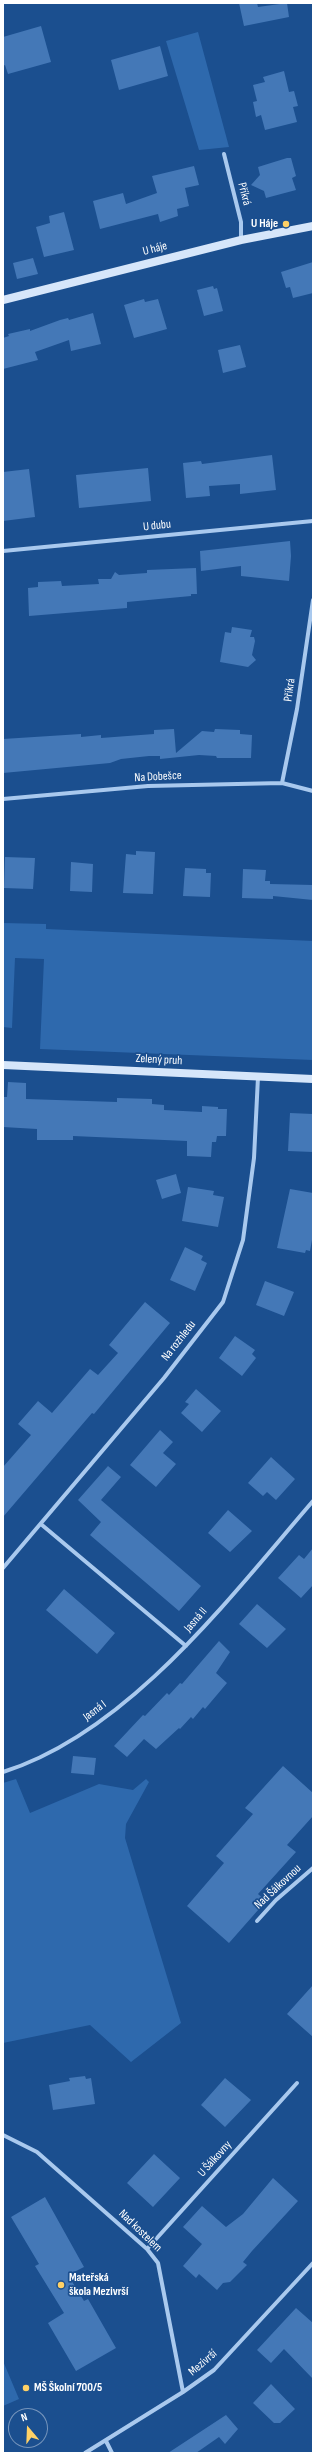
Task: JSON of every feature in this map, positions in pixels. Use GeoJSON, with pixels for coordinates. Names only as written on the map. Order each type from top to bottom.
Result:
{"type":"FeatureCollection","features":[{"type":"Feature","properties":{"kind":"street","name":"Příkrá"},"geometry":{"type":"LineString","coordinates":[[224,154],[240,222],[241,240]]}},
{"type":"Feature","properties":{"kind":"street","name":"U háje"},"geometry":{"type":"LineString","coordinates":[[3,300],[241,240],[313,226]]}},
{"type":"Feature","properties":{"kind":"street","name":"U dubu"},"geometry":{"type":"LineString","coordinates":[[3,551],[313,521]]}},
{"type":"Feature","properties":{"kind":"street","name":"Příkrá"},"geometry":{"type":"LineString","coordinates":[[282,783],[297,709],[313,600]]}},
{"type":"Feature","properties":{"kind":"street","name":"Na Dobešce"},"geometry":{"type":"LineString","coordinates":[[3,799],[148,786],[282,783],[313,791]]}},
{"type":"Feature","properties":{"kind":"street","name":"Zelený pruh"},"geometry":{"type":"LineString","coordinates":[[3,1065],[313,1079]]}},
{"type":"Feature","properties":{"kind":"street","name":"Na rozhledu"},"geometry":{"type":"LineString","coordinates":[[3,1568],[42,1525],[164,1378],[223,1302],[243,1240],[254,1158],[258,1076]]}},
{"type":"Feature","properties":{"kind":"street","name":"Jasná II"},"geometry":{"type":"LineString","coordinates":[[42,1525],[186,1646],[313,1501]]}},
{"type":"Feature","properties":{"kind":"street","name":"Jasná I"},"geometry":{"type":"LineString","coordinates":[[3,1772],[24,1766],[81,1734],[141,1689],[186,1646]]}},
{"type":"Feature","properties":{"kind":"street","name":"Nad Šálkovnou"},"geometry":{"type":"LineString","coordinates":[[256,1921],[276,1900],[313,1868]]}},
{"type":"Feature","properties":{"kind":"street","name":"U Šálkovny"},"geometry":{"type":"LineString","coordinates":[[147,2249],[297,2083]]}},
{"type":"Feature","properties":{"kind":"street","name":"Nad kostelem"},"geometry":{"type":"LineString","coordinates":[[3,2135],[37,2152],[147,2249],[158,2263],[183,2392]]}},
{"type":"Feature","properties":{"kind":"street","name":"Mezivrší"},"geometry":{"type":"LineString","coordinates":[[85,2453],[106,2442],[214,2370],[313,2263]]}},
{"type":"Feature","properties":{"kind":"street"},"geometry":{"type":"LineString","coordinates":[[106,2442],[112,2453]]}},
{"type":"Feature","properties":{"kind":"shaded area"},"geometry":{"type":"Polygon","coordinates":[[[198,32],[229,147],[199,150],[166,41],[198,32]]]}},
{"type":"Feature","properties":{"kind":"shaded area"},"geometry":{"type":"Polygon","coordinates":[[[3,923],[46,924],[46,929],[313,941],[313,1060],[40,1049],[44,959],[15,958],[12,1028],[3,1027],[3,923]]]}},
{"type":"Feature","properties":{"kind":"shaded area"},"geometry":{"type":"Polygon","coordinates":[[[16,1779],[30,1813],[99,1784],[133,1790],[146,1779],[149,1782],[126,1824],[125,1838],[181,2023],[131,2062],[90,2025],[3,2043],[3,1783],[16,1779]]]}},
{"type":"Feature","properties":{"kind":"shaded area"},"geometry":{"type":"Polygon","coordinates":[[[3,2361],[19,2399],[3,2406],[3,2361]]]}},
{"type":"Feature","properties":{"kind":"building"},"geometry":{"type":"Polygon","coordinates":[[[239,3],[257,3],[258,7],[287,3],[289,17],[244,26],[239,3]]]}},
{"type":"Feature","properties":{"kind":"building"},"geometry":{"type":"Polygon","coordinates":[[[41,26],[51,62],[8,74],[5,65],[3,66],[3,37],[41,26]]]}},
{"type":"Feature","properties":{"kind":"building"},"geometry":{"type":"Polygon","coordinates":[[[160,46],[168,76],[119,90],[111,60],[160,46]]]}},
{"type":"Feature","properties":{"kind":"building"},"geometry":{"type":"Polygon","coordinates":[[[284,71],[289,92],[294,91],[298,106],[293,107],[297,122],[265,130],[261,115],[256,117],[253,102],[257,101],[253,85],[265,82],[263,77],[284,71]]]}},
{"type":"Feature","properties":{"kind":"building"},"geometry":{"type":"Polygon","coordinates":[[[291,158],[296,176],[292,178],[296,190],[266,198],[264,191],[251,185],[260,175],[258,167],[291,158]]]}},
{"type":"Feature","properties":{"kind":"building"},"geometry":{"type":"Polygon","coordinates":[[[194,166],[199,185],[185,188],[189,206],[177,209],[178,216],[160,222],[158,214],[100,229],[93,201],[123,193],[126,204],[157,193],[152,176],[194,166]]]}},
{"type":"Feature","properties":{"kind":"building"},"geometry":{"type":"Polygon","coordinates":[[[64,212],[74,250],[44,257],[36,227],[50,223],[49,216],[64,212]]]}},
{"type":"Feature","properties":{"kind":"building"},"geometry":{"type":"Polygon","coordinates":[[[33,258],[38,274],[17,279],[13,263],[33,258]]]}},
{"type":"Feature","properties":{"kind":"building"},"geometry":{"type":"Polygon","coordinates":[[[313,262],[313,293],[293,298],[290,287],[286,288],[281,272],[313,262]]]}},
{"type":"Feature","properties":{"kind":"building"},"geometry":{"type":"Polygon","coordinates":[[[213,286],[214,289],[217,288],[223,311],[204,316],[197,290],[213,286]]]}},
{"type":"Feature","properties":{"kind":"building"},"geometry":{"type":"Polygon","coordinates":[[[144,299],[145,302],[158,299],[167,329],[134,338],[124,305],[144,299]]]}},
{"type":"Feature","properties":{"kind":"building"},"geometry":{"type":"Polygon","coordinates":[[[93,313],[101,344],[71,351],[69,340],[35,352],[38,360],[3,369],[3,338],[9,336],[8,334],[30,329],[30,331],[60,320],[68,318],[69,320],[93,313]]]}},
{"type":"Feature","properties":{"kind":"building"},"geometry":{"type":"Polygon","coordinates":[[[240,345],[246,367],[223,373],[218,350],[240,345]]]}},
{"type":"Feature","properties":{"kind":"building"},"geometry":{"type":"Polygon","coordinates":[[[272,455],[276,490],[240,494],[240,484],[209,486],[210,496],[186,498],[183,463],[201,461],[202,464],[272,455]]]}},
{"type":"Feature","properties":{"kind":"building"},"geometry":{"type":"Polygon","coordinates":[[[148,468],[151,501],[79,508],[76,475],[148,468]]]}},
{"type":"Feature","properties":{"kind":"building"},"geometry":{"type":"Polygon","coordinates":[[[29,469],[35,517],[3,521],[3,472],[29,469]]]}},
{"type":"Feature","properties":{"kind":"building"},"geometry":{"type":"Polygon","coordinates":[[[290,541],[291,556],[289,581],[241,576],[241,566],[201,571],[200,551],[290,541]]]}},
{"type":"Feature","properties":{"kind":"building"},"geometry":{"type":"Polygon","coordinates":[[[196,568],[197,594],[191,594],[191,596],[127,602],[127,608],[29,616],[28,588],[38,587],[38,582],[61,581],[62,586],[99,584],[98,579],[111,579],[115,572],[119,575],[147,573],[147,570],[196,568]]]}},
{"type":"Feature","properties":{"kind":"building"},"geometry":{"type":"Polygon","coordinates":[[[232,627],[252,630],[250,637],[254,637],[255,641],[252,655],[256,660],[248,667],[220,662],[225,632],[231,633],[232,627]]]}},
{"type":"Feature","properties":{"kind":"building"},"geometry":{"type":"Polygon","coordinates":[[[174,729],[176,753],[202,731],[214,732],[215,729],[240,730],[240,734],[252,735],[251,758],[217,758],[216,756],[199,755],[160,759],[160,756],[149,756],[121,759],[110,763],[3,773],[3,739],[81,734],[81,737],[101,735],[101,738],[154,734],[154,730],[174,729]]]}},
{"type":"Feature","properties":{"kind":"building"},"geometry":{"type":"Polygon","coordinates":[[[136,851],[155,852],[153,894],[123,893],[126,854],[136,855],[136,851]]]}},
{"type":"Feature","properties":{"kind":"building"},"geometry":{"type":"Polygon","coordinates":[[[5,857],[35,858],[33,889],[4,888],[5,857]]]}},
{"type":"Feature","properties":{"kind":"building"},"geometry":{"type":"Polygon","coordinates":[[[71,862],[93,864],[92,892],[70,891],[71,862]]]}},
{"type":"Feature","properties":{"kind":"building"},"geometry":{"type":"Polygon","coordinates":[[[185,868],[206,869],[206,873],[211,873],[210,897],[183,896],[185,868]]]}},
{"type":"Feature","properties":{"kind":"building"},"geometry":{"type":"Polygon","coordinates":[[[243,869],[266,870],[265,881],[270,881],[270,884],[313,885],[313,900],[273,896],[273,899],[242,898],[243,869]]]}},
{"type":"Feature","properties":{"kind":"building"},"geometry":{"type":"Polygon","coordinates":[[[8,1082],[26,1083],[26,1099],[117,1102],[117,1098],[152,1099],[152,1104],[164,1105],[164,1110],[202,1112],[202,1106],[227,1109],[226,1136],[217,1136],[216,1142],[212,1142],[211,1157],[187,1156],[187,1141],[73,1136],[73,1140],[37,1140],[37,1129],[3,1127],[3,1097],[7,1097],[8,1082]]]}},
{"type":"Feature","properties":{"kind":"building"},"geometry":{"type":"Polygon","coordinates":[[[290,1113],[313,1114],[313,1152],[288,1151],[290,1113]]]}},
{"type":"Feature","properties":{"kind":"building"},"geometry":{"type":"Polygon","coordinates":[[[176,1174],[181,1193],[162,1199],[156,1180],[176,1174]]]}},
{"type":"Feature","properties":{"kind":"building"},"geometry":{"type":"Polygon","coordinates":[[[188,1187],[214,1191],[213,1195],[224,1197],[218,1227],[182,1221],[188,1187]]]}},
{"type":"Feature","properties":{"kind":"building"},"geometry":{"type":"Polygon","coordinates":[[[290,1189],[313,1193],[313,1234],[310,1251],[306,1250],[305,1253],[277,1248],[290,1189]]]}},
{"type":"Feature","properties":{"kind":"building"},"geometry":{"type":"Polygon","coordinates":[[[185,1247],[203,1256],[201,1260],[207,1263],[195,1291],[170,1280],[185,1247]]]}},
{"type":"Feature","properties":{"kind":"building"},"geometry":{"type":"Polygon","coordinates":[[[265,1281],[294,1292],[284,1316],[256,1305],[265,1281]]]}},
{"type":"Feature","properties":{"kind":"building"},"geometry":{"type":"Polygon","coordinates":[[[145,1302],[170,1323],[94,1414],[92,1413],[3,1517],[3,1467],[31,1435],[18,1424],[38,1401],[52,1413],[90,1369],[98,1375],[118,1353],[109,1345],[145,1302]]]}},
{"type":"Feature","properties":{"kind":"building"},"geometry":{"type":"Polygon","coordinates":[[[235,1336],[255,1350],[252,1354],[256,1358],[242,1376],[219,1358],[235,1336]]]}},
{"type":"Feature","properties":{"kind":"building"},"geometry":{"type":"Polygon","coordinates":[[[196,1389],[221,1411],[202,1432],[181,1413],[189,1404],[185,1402],[196,1389]]]}},
{"type":"Feature","properties":{"kind":"building"},"geometry":{"type":"Polygon","coordinates":[[[160,1430],[173,1442],[163,1453],[176,1464],[156,1487],[130,1465],[160,1430]]]}},
{"type":"Feature","properties":{"kind":"building"},"geometry":{"type":"Polygon","coordinates":[[[271,1457],[295,1479],[276,1500],[267,1492],[263,1496],[248,1483],[271,1457]]]}},
{"type":"Feature","properties":{"kind":"building"},"geometry":{"type":"Polygon","coordinates":[[[108,1466],[121,1477],[101,1500],[201,1586],[179,1611],[90,1535],[101,1522],[78,1500],[108,1466]]]}},
{"type":"Feature","properties":{"kind":"building"},"geometry":{"type":"Polygon","coordinates":[[[228,1510],[252,1531],[230,1552],[208,1533],[228,1510]]]}},
{"type":"Feature","properties":{"kind":"building"},"geometry":{"type":"Polygon","coordinates":[[[313,1548],[313,1585],[301,1598],[278,1578],[299,1555],[304,1559],[313,1548]]]}},
{"type":"Feature","properties":{"kind":"building"},"geometry":{"type":"Polygon","coordinates":[[[64,1589],[115,1633],[97,1654],[46,1610],[64,1589]]]}},
{"type":"Feature","properties":{"kind":"building"},"geometry":{"type":"Polygon","coordinates":[[[257,1604],[286,1629],[267,1648],[239,1624],[257,1604]]]}},
{"type":"Feature","properties":{"kind":"building"},"geometry":{"type":"Polygon","coordinates":[[[219,1641],[230,1652],[216,1673],[227,1683],[205,1709],[203,1707],[193,1719],[191,1717],[180,1729],[179,1728],[156,1749],[144,1739],[127,1757],[114,1746],[143,1715],[145,1716],[167,1693],[169,1695],[180,1683],[182,1684],[219,1641]]]}},
{"type":"Feature","properties":{"kind":"building"},"geometry":{"type":"Polygon","coordinates":[[[73,1756],[96,1758],[94,1775],[71,1773],[73,1756]]]}},
{"type":"Feature","properties":{"kind":"building"},"geometry":{"type":"Polygon","coordinates":[[[283,1766],[313,1793],[313,1816],[287,1845],[296,1852],[258,1894],[266,1901],[229,1943],[187,1906],[224,1863],[216,1856],[253,1814],[245,1808],[283,1766]]]}},
{"type":"Feature","properties":{"kind":"building"},"geometry":{"type":"Polygon","coordinates":[[[313,1985],[313,2037],[287,2014],[313,1985]]]}},
{"type":"Feature","properties":{"kind":"building"},"geometry":{"type":"Polygon","coordinates":[[[85,2076],[86,2079],[91,2078],[95,2104],[53,2110],[49,2085],[70,2081],[69,2078],[85,2076]]]}},
{"type":"Feature","properties":{"kind":"building"},"geometry":{"type":"Polygon","coordinates":[[[225,2078],[251,2100],[225,2127],[201,2105],[225,2078]]]}},
{"type":"Feature","properties":{"kind":"building"},"geometry":{"type":"Polygon","coordinates":[[[154,2154],[180,2178],[153,2207],[127,2183],[154,2154]]]}},
{"type":"Feature","properties":{"kind":"building"},"geometry":{"type":"Polygon","coordinates":[[[273,2178],[298,2201],[252,2251],[243,2262],[247,2265],[230,2282],[223,2283],[217,2290],[199,2274],[196,2278],[183,2266],[202,2244],[183,2227],[202,2206],[226,2227],[243,2214],[273,2178]]]}},
{"type":"Feature","properties":{"kind":"building","name":"Mateřská škola Mezivrší"},"geometry":{"type":"Polygon","coordinates":[[[45,2197],[84,2267],[68,2275],[84,2301],[88,2299],[116,2348],[76,2371],[48,2323],[64,2313],[35,2266],[39,2264],[11,2217],[45,2197]]]}},
{"type":"Feature","properties":{"kind":"building"},"geometry":{"type":"Polygon","coordinates":[[[296,2308],[313,2323],[313,2379],[284,2349],[271,2363],[257,2350],[296,2308]]]}},
{"type":"Feature","properties":{"kind":"building"},"geometry":{"type":"Polygon","coordinates":[[[271,2384],[295,2409],[280,2423],[274,2423],[253,2403],[271,2384]]]}},
{"type":"Feature","properties":{"kind":"building"},"geometry":{"type":"Polygon","coordinates":[[[226,2415],[238,2429],[225,2444],[219,2437],[196,2453],[168,2453],[226,2415]]]}},
{"type":"Feature","properties":{"kind":"place","name":"U Háje"},"geometry":{"type":"Point","coordinates":[286,224]}},
{"type":"Feature","properties":{"kind":"place","name":"Mateřská škola Mezivrší"},"geometry":{"type":"Point","coordinates":[61,2285]}},
{"type":"Feature","properties":{"kind":"place","name":"MŠ Školní 700/5"},"geometry":{"type":"Point","coordinates":[26,2388]}}]}
